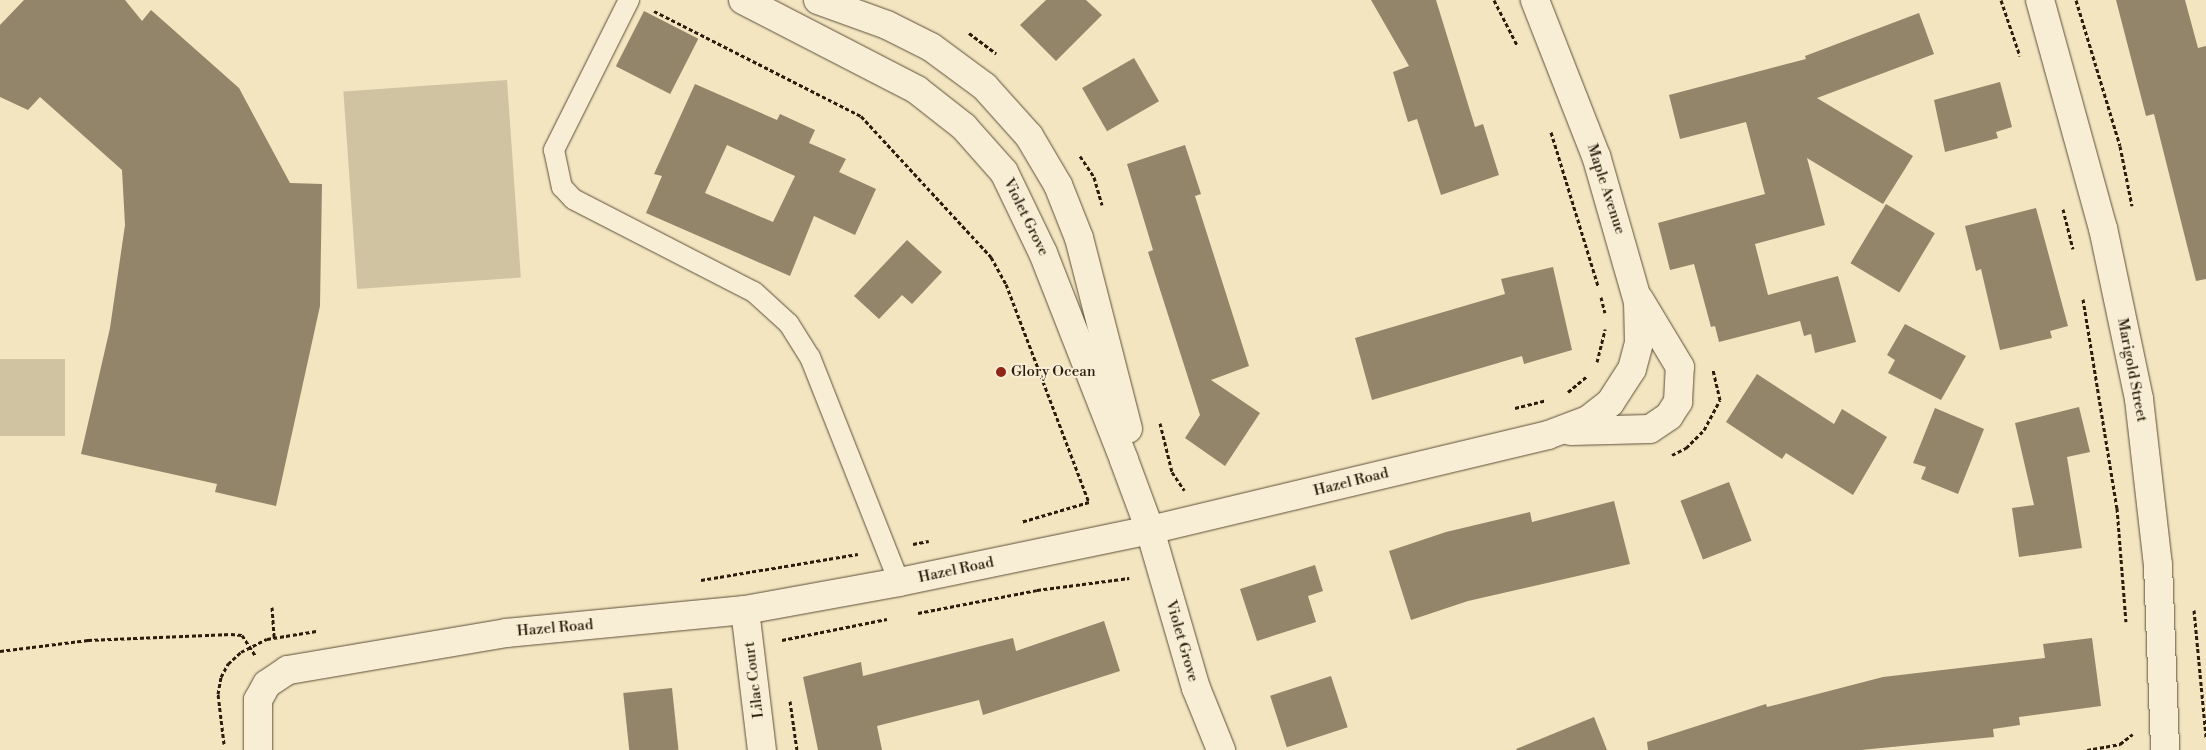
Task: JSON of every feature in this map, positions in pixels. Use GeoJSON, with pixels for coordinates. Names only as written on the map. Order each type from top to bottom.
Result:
{"type":"FeatureCollection","features":[{"type":"Feature","properties":{"kind":"street","name":"Violet Grove"},"geometry":{"type":"LineString","coordinates":[[743,0],[916,90],[964,127],[1004,172],[1043,253],[1150,530]]}},
{"type":"Feature","properties":{"kind":"street","name":"Violet Grove"},"geometry":{"type":"LineString","coordinates":[[818,0],[912,36],[950,59],[1008,110],[1044,160],[1079,238],[1150,530],[1196,688],[1221,750]]}},
{"type":"Feature","properties":{"kind":"street","name":"Maple Avenue"},"geometry":{"type":"LineString","coordinates":[[1535,0],[1596,156],[1636,293],[1639,342],[1623,384]]}},
{"type":"Feature","properties":{"kind":"street","name":"Marigold Street"},"geometry":{"type":"LineString","coordinates":[[2040,0],[2103,228],[2140,399],[2158,565],[2165,750]]}},
{"type":"Feature","properties":{"kind":"street"},"geometry":{"type":"LineString","coordinates":[[1558,432],[1643,431],[1663,422],[1676,406],[1682,389],[1680,367],[1636,293]]}},
{"type":"Feature","properties":{"kind":"street","name":"Hazel Road"},"geometry":{"type":"LineString","coordinates":[[258,750],[257,706],[268,684],[283,672],[297,668],[506,633],[745,610],[899,582],[1150,530],[1558,432],[1595,415],[1623,384]]}},
{"type":"Feature","properties":{"kind":"street","name":"Lilac Court"},"geometry":{"type":"LineString","coordinates":[[745,610],[762,750]]}},
{"type":"Feature","properties":{"kind":"lane"},"geometry":{"type":"LineString","coordinates":[[629,0],[554,150],[562,187],[573,199],[754,292],[790,324],[810,357],[899,582]]}},
{"type":"Feature","properties":{"kind":"path"},"geometry":{"type":"LineString","coordinates":[[1494,0],[1519,50]]}},
{"type":"Feature","properties":{"kind":"path"},"geometry":{"type":"LineString","coordinates":[[2001,0],[2023,62]]}},
{"type":"Feature","properties":{"kind":"path"},"geometry":{"type":"LineString","coordinates":[[650,8],[861,116],[991,257],[1006,284],[1089,502]]}},
{"type":"Feature","properties":{"kind":"path"},"geometry":{"type":"LineString","coordinates":[[1548,122],[1604,307],[1605,335],[1595,365]]}},
{"type":"Feature","properties":{"kind":"path"},"geometry":{"type":"LineString","coordinates":[[2061,202],[2075,258]]}},
{"type":"Feature","properties":{"kind":"path"},"geometry":{"type":"LineString","coordinates":[[2082,295],[2117,508],[2127,625]]}},
{"type":"Feature","properties":{"kind":"path"},"geometry":{"type":"LineString","coordinates":[[1582,382],[1591,371]]}},
{"type":"Feature","properties":{"kind":"path"},"geometry":{"type":"LineString","coordinates":[[910,614],[1129,576]]}},
{"type":"Feature","properties":{"kind":"path"},"geometry":{"type":"LineString","coordinates":[[272,607],[274,637]]}},
{"type":"Feature","properties":{"kind":"path"},"geometry":{"type":"LineString","coordinates":[[782,639],[890,618]]}},
{"type":"Feature","properties":{"kind":"path"},"geometry":{"type":"LineString","coordinates":[[0,651],[88,640],[204,634],[242,635],[250,646]]}},
{"type":"Feature","properties":{"kind":"path"},"geometry":{"type":"LineString","coordinates":[[226,750],[218,694],[221,677],[228,664]]}},
{"type":"Feature","properties":{"kind":"path"},"geometry":{"type":"LineString","coordinates":[[2087,750],[2120,744],[2135,733],[2134,723]]}},
{"type":"Feature","properties":{"kind":"shaded area"},"geometry":{"type":"Polygon","coordinates":[[[507,80],[521,278],[357,289],[343,91],[507,80]]]}},
{"type":"Feature","properties":{"kind":"shaded area"},"geometry":{"type":"Polygon","coordinates":[[[0,359],[65,359],[65,436],[0,436],[0,359]]]}},
{"type":"Feature","properties":{"kind":"building"},"geometry":{"type":"Polygon","coordinates":[[[24,0],[125,0],[142,21],[151,10],[239,88],[290,183],[322,184],[320,306],[276,506],[215,492],[217,484],[81,454],[110,328],[125,225],[122,170],[40,97],[28,110],[0,97],[0,25],[24,0]]]}},
{"type":"Feature","properties":{"kind":"building"},"geometry":{"type":"Polygon","coordinates":[[[1046,0],[1086,0],[1102,15],[1056,61],[1020,25],[1046,0]]]}},
{"type":"Feature","properties":{"kind":"building"},"geometry":{"type":"Polygon","coordinates":[[[1371,0],[1436,0],[1475,127],[1483,124],[1499,175],[1441,195],[1417,119],[1408,122],[1393,72],[1409,66],[1371,0]]]}},
{"type":"Feature","properties":{"kind":"building"},"geometry":{"type":"Polygon","coordinates":[[[2116,0],[2185,0],[2198,48],[2206,46],[2206,279],[2196,281],[2154,114],[2146,116],[2116,0]]]}},
{"type":"Feature","properties":{"kind":"building"},"geometry":{"type":"Polygon","coordinates":[[[644,11],[698,39],[670,94],[616,66],[644,11]]]}},
{"type":"Feature","properties":{"kind":"building"},"geometry":{"type":"Polygon","coordinates":[[[1919,13],[1934,54],[1817,98],[1913,156],[1883,204],[1807,158],[1825,225],[1755,244],[1768,295],[1838,276],[1856,342],[1815,353],[1811,334],[1804,336],[1800,321],[1719,342],[1715,326],[1711,327],[1694,264],[1670,270],[1658,223],[1765,194],[1746,122],[1680,139],[1669,95],[1806,59],[1805,56],[1919,13]]]}},
{"type":"Feature","properties":{"kind":"building"},"geometry":{"type":"Polygon","coordinates":[[[1134,58],[1159,101],[1107,131],[1082,88],[1134,58]]]}},
{"type":"Feature","properties":{"kind":"building"},"geometry":{"type":"Polygon","coordinates":[[[2000,82],[2012,127],[1996,132],[1998,138],[1945,152],[1934,100],[2000,82]]]}},
{"type":"Feature","properties":{"kind":"building"},"geometry":{"type":"Polygon","coordinates":[[[695,84],[777,120],[780,114],[815,130],[809,143],[846,159],[839,172],[876,189],[855,235],[814,216],[790,276],[646,213],[662,176],[654,174],[695,84]],[[727,145],[705,193],[773,222],[795,176],[727,145]]]}},
{"type":"Feature","properties":{"kind":"building"},"geometry":{"type":"Polygon","coordinates":[[[1185,145],[1201,194],[1195,196],[1249,366],[1211,380],[1260,413],[1225,466],[1185,438],[1200,415],[1148,252],[1153,250],[1127,164],[1185,145]]]}},
{"type":"Feature","properties":{"kind":"building"},"geometry":{"type":"Polygon","coordinates":[[[1886,204],[1935,233],[1899,293],[1850,263],[1886,204]]]}},
{"type":"Feature","properties":{"kind":"building"},"geometry":{"type":"Polygon","coordinates":[[[2036,208],[2068,326],[2050,331],[2052,338],[2000,350],[1981,269],[1976,271],[1965,226],[2036,208]]]}},
{"type":"Feature","properties":{"kind":"building"},"geometry":{"type":"Polygon","coordinates":[[[907,240],[942,272],[912,304],[902,295],[879,319],[854,296],[907,240]]]}},
{"type":"Feature","properties":{"kind":"building"},"geometry":{"type":"Polygon","coordinates":[[[1553,267],[1572,350],[1524,364],[1522,356],[1372,400],[1355,338],[1505,294],[1501,279],[1553,267]]]}},
{"type":"Feature","properties":{"kind":"building"},"geometry":{"type":"Polygon","coordinates":[[[1905,324],[1966,356],[1941,400],[1888,373],[1895,360],[1887,355],[1905,324]]]}},
{"type":"Feature","properties":{"kind":"building"},"geometry":{"type":"Polygon","coordinates":[[[1757,374],[1834,424],[1842,409],[1887,437],[1853,495],[1786,453],[1782,459],[1726,422],[1757,374]]]}},
{"type":"Feature","properties":{"kind":"building"},"geometry":{"type":"Polygon","coordinates":[[[2079,407],[2090,452],[2067,457],[2082,548],[2019,557],[2012,508],[2034,505],[2015,423],[2079,407]]]}},
{"type":"Feature","properties":{"kind":"building"},"geometry":{"type":"Polygon","coordinates":[[[1935,408],[1984,429],[1958,494],[1921,479],[1926,467],[1913,463],[1935,408]]]}},
{"type":"Feature","properties":{"kind":"building"},"geometry":{"type":"Polygon","coordinates":[[[1729,482],[1752,541],[1703,559],[1680,501],[1729,482]]]}},
{"type":"Feature","properties":{"kind":"building"},"geometry":{"type":"Polygon","coordinates":[[[1614,501],[1630,564],[1468,601],[1411,620],[1389,551],[1446,532],[1530,512],[1532,522],[1614,501]]]}},
{"type":"Feature","properties":{"kind":"building"},"geometry":{"type":"Polygon","coordinates":[[[1315,565],[1323,591],[1308,596],[1316,622],[1257,641],[1240,589],[1315,565]]]}},
{"type":"Feature","properties":{"kind":"building"},"geometry":{"type":"Polygon","coordinates":[[[1104,621],[1120,671],[983,715],[979,700],[877,726],[882,750],[818,750],[803,677],[861,662],[863,676],[1013,638],[1016,651],[1104,621]]]}},
{"type":"Feature","properties":{"kind":"building"},"geometry":{"type":"Polygon","coordinates":[[[2092,638],[2101,706],[2019,717],[2020,725],[1993,729],[1994,737],[1861,750],[1648,750],[1647,742],[1766,704],[1767,707],[1883,677],[2045,658],[2043,644],[2092,638]]]}},
{"type":"Feature","properties":{"kind":"building"},"geometry":{"type":"Polygon","coordinates":[[[1331,676],[1348,727],[1287,747],[1270,696],[1331,676]]]}},
{"type":"Feature","properties":{"kind":"building"},"geometry":{"type":"Polygon","coordinates":[[[672,688],[678,750],[629,750],[623,693],[672,688]]]}},
{"type":"Feature","properties":{"kind":"building"},"geometry":{"type":"Polygon","coordinates":[[[1594,717],[1607,750],[1516,749],[1594,717]]]}},
{"type":"Feature","properties":{"kind":"place","name":"Glory Ocean"},"geometry":{"type":"Point","coordinates":[1001,372]}}]}
